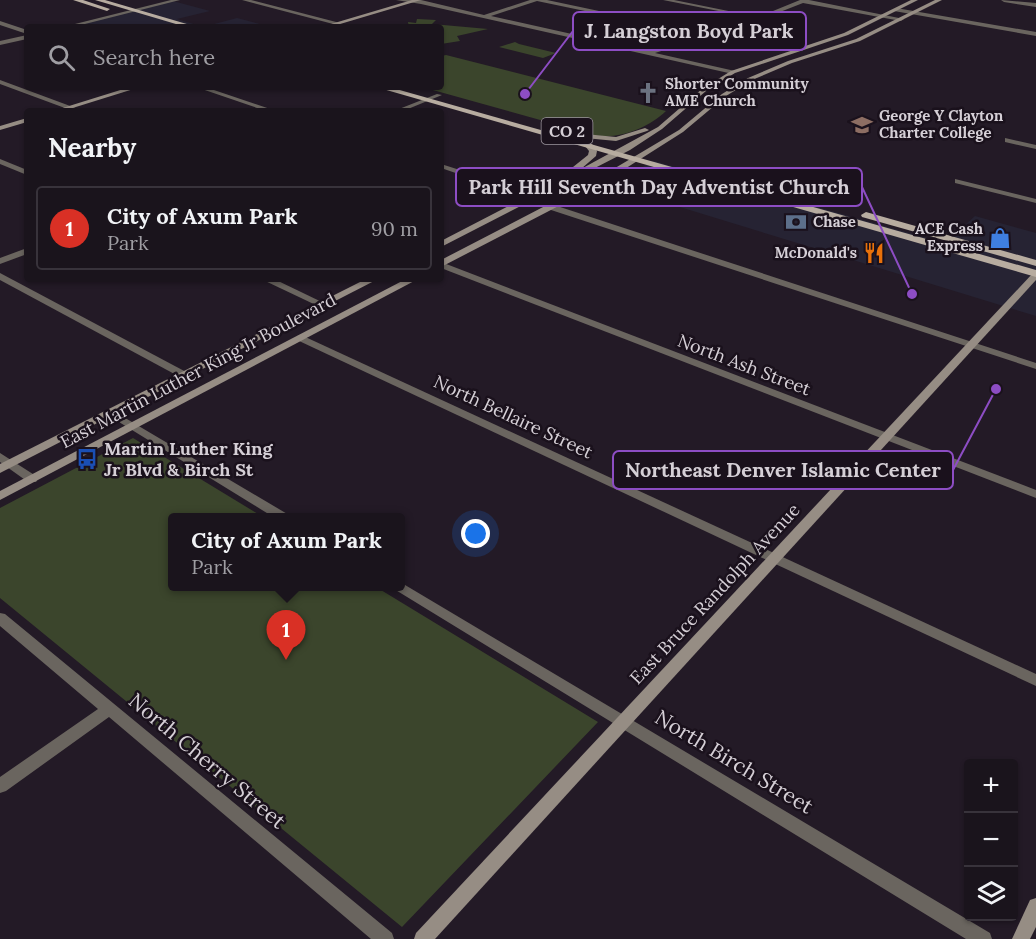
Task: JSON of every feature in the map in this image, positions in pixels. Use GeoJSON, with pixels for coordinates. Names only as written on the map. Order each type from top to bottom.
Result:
{"type":"FeatureCollection","features":[{"type":"Feature","properties":{"kind":"main road"},"geometry":{"type":"LineString","coordinates":[[76,0],[160,24]]}},
{"type":"Feature","properties":{"kind":"main road"},"geometry":{"type":"LineString","coordinates":[[102,0],[183,24]]}},
{"type":"Feature","properties":{"kind":"main road"},"geometry":{"type":"LineString","coordinates":[[444,243],[627,148],[681,111],[704,90],[733,72],[841,36],[915,0]]}},
{"type":"Feature","properties":{"kind":"main road"},"geometry":{"type":"LineString","coordinates":[[444,263],[551,207],[681,131],[724,95],[750,79],[790,62],[858,40],[939,0]]}},
{"type":"Feature","properties":{"kind":"main road"},"geometry":{"type":"LineString","coordinates":[[330,24],[415,1]]}},
{"type":"Feature","properties":{"kind":"main road"},"geometry":{"type":"LineString","coordinates":[[66,108],[127,90]]}},
{"type":"Feature","properties":{"kind":"main road","name":"CO 2"},"geometry":{"type":"LineString","coordinates":[[391,90],[1036,274]]}},
{"type":"Feature","properties":{"kind":"main road","name":"CO 2"},"geometry":{"type":"LineString","coordinates":[[420,90],[1036,263]]}},
{"type":"Feature","properties":{"kind":"main road"},"geometry":{"type":"LineString","coordinates":[[585,136],[616,139],[631,136],[681,111]]}},
{"type":"Feature","properties":{"kind":"main road"},"geometry":{"type":"LineString","coordinates":[[0,128],[24,121]]}},
{"type":"Feature","properties":{"kind":"main road"},"geometry":{"type":"LineString","coordinates":[[548,190],[592,156],[593,151],[589,146]]}},
{"type":"Feature","properties":{"kind":"main road","name":"East Bruce Randolph Avenue"},"geometry":{"type":"LineString","coordinates":[[423,939],[1036,274]]}},
{"type":"Feature","properties":{"kind":"main road","name":"East Martin Luther King Jr Boulevard"},"geometry":{"type":"LineString","coordinates":[[3,463],[110,412],[367,282]]}},
{"type":"Feature","properties":{"kind":"main road","name":"East Martin Luther King Jr Boulevard"},"geometry":{"type":"LineString","coordinates":[[0,496],[407,282]]}},
{"type":"Feature","properties":{"kind":"main road"},"geometry":{"type":"LineString","coordinates":[[1021,939],[1036,906]]}},
{"type":"Feature","properties":{"kind":"street"},"geometry":{"type":"LineString","coordinates":[[78,24],[177,0]]}},
{"type":"Feature","properties":{"kind":"street"},"geometry":{"type":"LineString","coordinates":[[245,0],[334,22]]}},
{"type":"Feature","properties":{"kind":"street"},"geometry":{"type":"LineString","coordinates":[[399,0],[415,1],[733,72]]}},
{"type":"Feature","properties":{"kind":"street"},"geometry":{"type":"LineString","coordinates":[[484,16],[537,0],[703,34]]}},
{"type":"Feature","properties":{"kind":"street"},"geometry":{"type":"LineString","coordinates":[[666,0],[760,18]]}},
{"type":"Feature","properties":{"kind":"street"},"geometry":{"type":"LineString","coordinates":[[1004,0],[1036,5]]}},
{"type":"Feature","properties":{"kind":"street"},"geometry":{"type":"LineString","coordinates":[[647,53],[760,18],[804,1],[901,19]]}},
{"type":"Feature","properties":{"kind":"street"},"geometry":{"type":"LineString","coordinates":[[896,10],[1036,34]]}},
{"type":"Feature","properties":{"kind":"street"},"geometry":{"type":"LineString","coordinates":[[0,23],[24,31]]}},
{"type":"Feature","properties":{"kind":"street"},"geometry":{"type":"LineString","coordinates":[[0,43],[24,38]]}},
{"type":"Feature","properties":{"kind":"street"},"geometry":{"type":"LineString","coordinates":[[0,82],[69,107]]}},
{"type":"Feature","properties":{"kind":"street"},"geometry":{"type":"LineString","coordinates":[[208,90],[264,108]]}},
{"type":"Feature","properties":{"kind":"street"},"geometry":{"type":"LineString","coordinates":[[405,108],[439,95]]}},
{"type":"Feature","properties":{"kind":"street"},"geometry":{"type":"LineString","coordinates":[[1008,140],[1036,147]]}},
{"type":"Feature","properties":{"kind":"street"},"geometry":{"type":"LineString","coordinates":[[0,161],[24,172]]}},
{"type":"Feature","properties":{"kind":"street"},"geometry":{"type":"LineString","coordinates":[[444,167],[536,197]]}},
{"type":"Feature","properties":{"kind":"street"},"geometry":{"type":"LineString","coordinates":[[957,181],[1036,201]]}},
{"type":"Feature","properties":{"kind":"street"},"geometry":{"type":"LineString","coordinates":[[551,207],[1036,366]]}},
{"type":"Feature","properties":{"kind":"street"},"geometry":{"type":"LineString","coordinates":[[0,261],[24,252]]}},
{"type":"Feature","properties":{"kind":"street","name":"North Ash Street"},"geometry":{"type":"LineString","coordinates":[[444,266],[1036,494]]}},
{"type":"Feature","properties":{"kind":"street"},"geometry":{"type":"LineString","coordinates":[[0,276],[184,375]]}},
{"type":"Feature","properties":{"kind":"street"},"geometry":{"type":"LineString","coordinates":[[273,282],[323,305]]}},
{"type":"Feature","properties":{"kind":"street","name":"North Bellaire Street"},"geometry":{"type":"LineString","coordinates":[[301,338],[1036,681]]}},
{"type":"Feature","properties":{"kind":"street"},"geometry":{"type":"LineString","coordinates":[[110,412],[277,513]]}},
{"type":"Feature","properties":{"kind":"street"},"geometry":{"type":"LineString","coordinates":[[3,463],[32,479]]}},
{"type":"Feature","properties":{"kind":"street","name":"North Birch Street"},"geometry":{"type":"LineString","coordinates":[[405,590],[983,939]]}},
{"type":"Feature","properties":{"kind":"street","name":"North Cherry Street"},"geometry":{"type":"LineString","coordinates":[[0,618],[385,939]]}},
{"type":"Feature","properties":{"kind":"street"},"geometry":{"type":"LineString","coordinates":[[0,786],[109,709]]}},
{"type":"Feature","properties":{"kind":"shaded area"},"geometry":{"type":"Polygon","coordinates":[[[173,1],[210,11],[177,19],[193,24],[80,23],[173,1]]]}},
{"type":"Feature","properties":{"kind":"shaded area"},"geometry":{"type":"Polygon","coordinates":[[[237,18],[260,24],[214,24],[237,18]]]}},
{"type":"Feature","properties":{"kind":"shaded area"},"geometry":{"type":"Polygon","coordinates":[[[654,161],[945,243],[975,216],[1036,233],[1036,316],[608,185],[654,161]]]}},
{"type":"Feature","properties":{"kind":"green space"},"geometry":{"type":"Polygon","coordinates":[[[417,19],[436,20],[432,24],[408,24],[408,22],[416,23],[417,19]]]}},
{"type":"Feature","properties":{"kind":"green space"},"geometry":{"type":"Polygon","coordinates":[[[444,25],[488,29],[457,36],[460,41],[444,44],[444,25]]]}},
{"type":"Feature","properties":{"kind":"green space"},"geometry":{"type":"Polygon","coordinates":[[[515,42],[556,53],[543,58],[499,47],[515,42]]]}},
{"type":"Feature","properties":{"kind":"green space"},"geometry":{"type":"Polygon","coordinates":[[[444,55],[666,111],[651,123],[633,131],[613,136],[594,135],[433,90],[444,90],[444,55]]]}},
{"type":"Feature","properties":{"kind":"green space"},"geometry":{"type":"Polygon","coordinates":[[[133,438],[256,513],[168,513],[168,591],[383,591],[598,722],[402,927],[0,598],[0,508],[133,438]]]}},
{"type":"Feature","properties":{"kind":"place","name":"Shorter Community AME Church"},"geometry":{"type":"Point","coordinates":[648,93]}},
{"type":"Feature","properties":{"kind":"place","name":"J. Langston Boyd Park"},"geometry":{"type":"Point","coordinates":[525,94]}},
{"type":"Feature","properties":{"kind":"place","name":"George Y Clayton Charter College"},"geometry":{"type":"Point","coordinates":[862,125]}},
{"type":"Feature","properties":{"kind":"place","name":"Chase"},"geometry":{"type":"Point","coordinates":[796,222]}},
{"type":"Feature","properties":{"kind":"place","name":"ACE Cash Express"},"geometry":{"type":"Point","coordinates":[1000,238]}},
{"type":"Feature","properties":{"kind":"place","name":"McDonald's"},"geometry":{"type":"Point","coordinates":[874,253]}},
{"type":"Feature","properties":{"kind":"place","name":"Park Hill Seventh Day Adventist Church"},"geometry":{"type":"Point","coordinates":[912,294]}},
{"type":"Feature","properties":{"kind":"place","name":"Northeast Denver Islamic Center"},"geometry":{"type":"Point","coordinates":[996,389]}},
{"type":"Feature","properties":{"kind":"place","name":"Martin Luther King Jr Blvd & Birch St"},"geometry":{"type":"Point","coordinates":[87,459]}},
{"type":"Feature","properties":{"kind":"place","name":"City of Axum Park"},"geometry":{"type":"Point","coordinates":[286,660]}}]}
